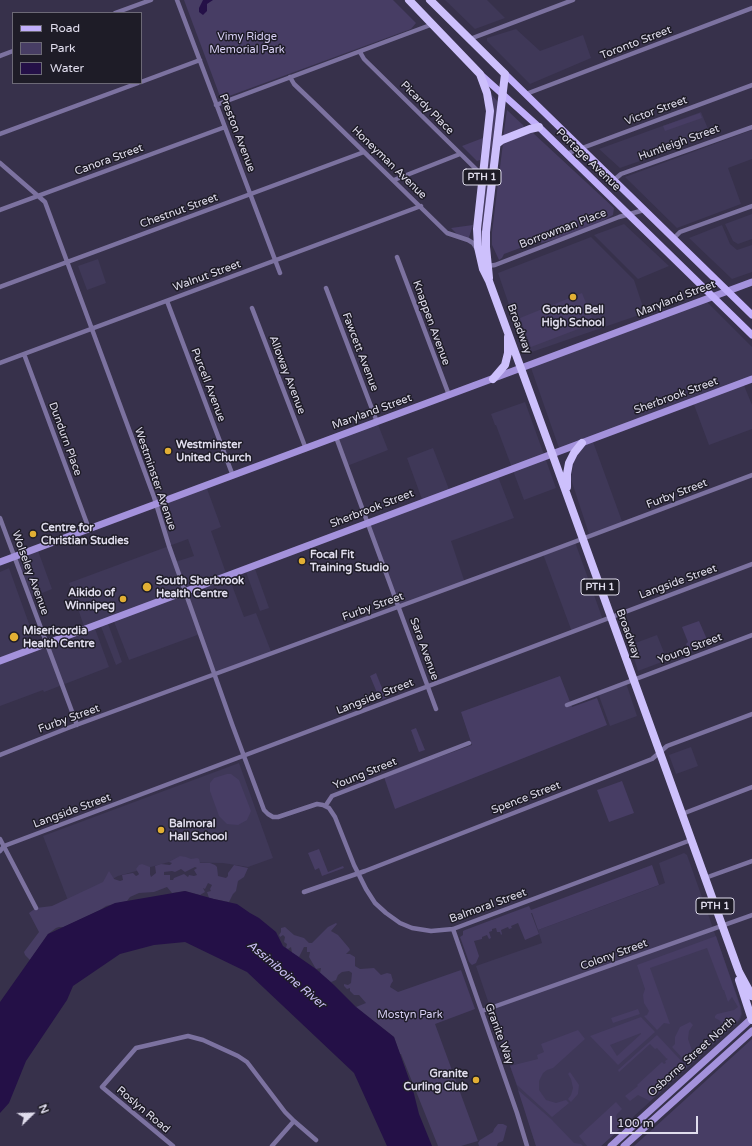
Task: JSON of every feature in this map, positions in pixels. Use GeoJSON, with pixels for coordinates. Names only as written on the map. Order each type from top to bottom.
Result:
{"type":"FeatureCollection","features":[{"type":"Feature","properties":{"kind":"highway","name":"Portage Avenue"},"geometry":{"type":"LineString","coordinates":[[409,0],[480,74]]}},
{"type":"Feature","properties":{"kind":"highway","name":"Portage Avenue"},"geometry":{"type":"LineString","coordinates":[[430,0],[505,74]]}},
{"type":"Feature","properties":{"kind":"highway","name":"Broadway"},"geometry":{"type":"LineString","coordinates":[[480,74],[487,93],[490,111],[477,229],[479,253],[483,268],[567,494],[738,972],[752,996]]}},
{"type":"Feature","properties":{"kind":"highway","name":"Broadway"},"geometry":{"type":"LineString","coordinates":[[489,281],[486,232],[505,74]]}},
{"type":"Feature","properties":{"kind":"highway"},"geometry":{"type":"LineString","coordinates":[[497,144],[509,137],[539,127]]}},
{"type":"Feature","properties":{"kind":"highway"},"geometry":{"type":"LineString","coordinates":[[493,379],[502,370],[506,363],[508,353],[508,332]]}},
{"type":"Feature","properties":{"kind":"highway"},"geometry":{"type":"LineString","coordinates":[[567,494],[567,474],[569,463],[574,453],[582,443]]}},
{"type":"Feature","properties":{"kind":"highway","name":"Broadway"},"geometry":{"type":"LineString","coordinates":[[738,972],[739,983],[752,1019]]}},
{"type":"Feature","properties":{"kind":"main road","name":"Portage Avenue"},"geometry":{"type":"LineString","coordinates":[[480,74],[539,127],[752,335]]}},
{"type":"Feature","properties":{"kind":"main road","name":"Portage Avenue"},"geometry":{"type":"LineString","coordinates":[[505,74],[752,315]]}},
{"type":"Feature","properties":{"kind":"main road","name":"Maryland Street"},"geometry":{"type":"LineString","coordinates":[[0,562],[752,282]]}},
{"type":"Feature","properties":{"kind":"main road","name":"Sherbrook Street"},"geometry":{"type":"LineString","coordinates":[[0,661],[752,379]]}},
{"type":"Feature","properties":{"kind":"main road","name":"Osborne Street North"},"geometry":{"type":"LineString","coordinates":[[611,1146],[752,1019]]}},
{"type":"Feature","properties":{"kind":"main road","name":"Osborne Street North"},"geometry":{"type":"LineString","coordinates":[[624,1146],[752,1031]]}},
{"type":"Feature","properties":{"kind":"street"},"geometry":{"type":"LineString","coordinates":[[118,12],[148,0]]}},
{"type":"Feature","properties":{"kind":"street","name":"Preston Avenue"},"geometry":{"type":"LineString","coordinates":[[177,0],[280,273]]}},
{"type":"Feature","properties":{"kind":"street"},"geometry":{"type":"LineString","coordinates":[[470,39],[573,0]]}},
{"type":"Feature","properties":{"kind":"street","name":"Toronto Street"},"geometry":{"type":"LineString","coordinates":[[526,94],[752,8]]}},
{"type":"Feature","properties":{"kind":"street"},"geometry":{"type":"LineString","coordinates":[[216,105],[433,24]]}},
{"type":"Feature","properties":{"kind":"street"},"geometry":{"type":"LineString","coordinates":[[0,56],[12,51]]}},
{"type":"Feature","properties":{"kind":"street","name":"Picardy Place"},"geometry":{"type":"LineString","coordinates":[[360,52],[364,59],[483,176]]}},
{"type":"Feature","properties":{"kind":"street"},"geometry":{"type":"LineString","coordinates":[[142,81],[200,60]]}},
{"type":"Feature","properties":{"kind":"street","name":"Honeyman Avenue"},"geometry":{"type":"LineString","coordinates":[[290,77],[294,84],[421,206],[447,233],[473,243],[479,253]]}},
{"type":"Feature","properties":{"kind":"street"},"geometry":{"type":"LineString","coordinates":[[0,134],[135,84]]}},
{"type":"Feature","properties":{"kind":"street","name":"Victor Street"},"geometry":{"type":"LineString","coordinates":[[566,154],[752,85]]}},
{"type":"Feature","properties":{"kind":"street","name":"Canora Street"},"geometry":{"type":"LineString","coordinates":[[0,210],[225,127]]}},
{"type":"Feature","properties":{"kind":"street","name":"Huntleigh Street"},"geometry":{"type":"LineString","coordinates":[[614,180],[621,174],[752,127]]}},
{"type":"Feature","properties":{"kind":"street","name":"Chestnut Street"},"geometry":{"type":"LineString","coordinates":[[0,286],[364,152]]}},
{"type":"Feature","properties":{"kind":"street"},"geometry":{"type":"LineString","coordinates":[[394,180],[460,154]]}},
{"type":"Feature","properties":{"kind":"street","name":"Westminster Avenue"},"geometry":{"type":"LineString","coordinates":[[0,163],[44,201],[156,504],[244,756],[264,810],[269,816]]}},
{"type":"Feature","properties":{"kind":"street","name":"Walnut Street"},"geometry":{"type":"LineString","coordinates":[[0,363],[421,206]]}},
{"type":"Feature","properties":{"kind":"street"},"geometry":{"type":"LineString","coordinates":[[674,238],[680,232],[752,206]]}},
{"type":"Feature","properties":{"kind":"street","name":"Borrowman Place"},"geometry":{"type":"LineString","coordinates":[[488,266],[495,265],[628,214],[644,210]]}},
{"type":"Feature","properties":{"kind":"street","name":"Knappen Avenue"},"geometry":{"type":"LineString","coordinates":[[397,257],[448,395]]}},
{"type":"Feature","properties":{"kind":"street","name":"Fawcett Avenue"},"geometry":{"type":"LineString","coordinates":[[326,288],[377,422]]}},
{"type":"Feature","properties":{"kind":"street","name":"Purcell Avenue"},"geometry":{"type":"LineString","coordinates":[[167,301],[233,476]]}},
{"type":"Feature","properties":{"kind":"street","name":"Alloway Avenue"},"geometry":{"type":"LineString","coordinates":[[252,308],[306,449]]}},
{"type":"Feature","properties":{"kind":"street","name":"Dundurn Place"},"geometry":{"type":"LineString","coordinates":[[24,354],[89,529]]}},
{"type":"Feature","properties":{"kind":"street","name":"Sara Avenue"},"geometry":{"type":"LineString","coordinates":[[336,437],[436,709]]}},
{"type":"Feature","properties":{"kind":"street","name":"Furby Street"},"geometry":{"type":"LineString","coordinates":[[0,755],[77,725],[583,539],[752,475]]}},
{"type":"Feature","properties":{"kind":"street","name":"Wolseley Avenue"},"geometry":{"type":"LineString","coordinates":[[0,518],[77,725]]}},
{"type":"Feature","properties":{"kind":"street","name":"Langside Street"},"geometry":{"type":"LineString","coordinates":[[4,846],[752,564]]}},
{"type":"Feature","properties":{"kind":"street","name":"Young Street"},"geometry":{"type":"LineString","coordinates":[[567,705],[752,634]]}},
{"type":"Feature","properties":{"kind":"street","name":"Spence Street"},"geometry":{"type":"LineString","coordinates":[[304,892],[358,873],[652,759],[667,746],[752,714]]}},
{"type":"Feature","properties":{"kind":"street","name":"Young Street"},"geometry":{"type":"LineString","coordinates":[[269,816],[278,818],[314,805],[320,804],[326,806],[332,796],[469,743]]}},
{"type":"Feature","properties":{"kind":"street"},"geometry":{"type":"LineString","coordinates":[[682,814],[752,787]]}},
{"type":"Feature","properties":{"kind":"street","name":"Balmoral Street"},"geometry":{"type":"LineString","coordinates":[[326,806],[332,812],[358,873],[375,903],[400,923],[412,928],[431,931],[453,929],[691,840]]}},
{"type":"Feature","properties":{"kind":"street"},"geometry":{"type":"LineString","coordinates":[[0,839],[36,908]]}},
{"type":"Feature","properties":{"kind":"street"},"geometry":{"type":"LineString","coordinates":[[0,851],[4,846]]}},
{"type":"Feature","properties":{"kind":"street"},"geometry":{"type":"LineString","coordinates":[[705,878],[752,861]]}},
{"type":"Feature","properties":{"kind":"street","name":"Colony Street"},"geometry":{"type":"LineString","coordinates":[[482,1011],[752,915]]}},
{"type":"Feature","properties":{"kind":"street","name":"Granite Way"},"geometry":{"type":"LineString","coordinates":[[453,929],[515,1107],[527,1146]]}},
{"type":"Feature","properties":{"kind":"street","name":"Roslyn Road"},"geometry":{"type":"LineString","coordinates":[[173,1146],[102,1087],[136,1048],[184,1036],[191,1036],[203,1040],[238,1056],[247,1062],[285,1112],[294,1120]]}},
{"type":"Feature","properties":{"kind":"street"},"geometry":{"type":"LineString","coordinates":[[272,1146],[294,1120],[316,1140]]}},
{"type":"Feature","properties":{"kind":"shaded area"},"geometry":{"type":"Polygon","coordinates":[[[445,0],[487,0],[505,18],[475,29],[445,0]]]}},
{"type":"Feature","properties":{"kind":"shaded area"},"geometry":{"type":"Polygon","coordinates":[[[516,29],[540,51],[583,35],[591,58],[530,84],[487,41],[487,38],[516,29]]]}},
{"type":"Feature","properties":{"kind":"shaded area"},"geometry":{"type":"Polygon","coordinates":[[[701,112],[711,136],[620,168],[599,149],[701,112]]]}},
{"type":"Feature","properties":{"kind":"shaded area"},"geometry":{"type":"Polygon","coordinates":[[[752,130],[752,159],[728,168],[741,204],[677,228],[625,177],[752,130]]]}},
{"type":"Feature","properties":{"kind":"shaded area"},"geometry":{"type":"Polygon","coordinates":[[[752,214],[752,239],[738,244],[733,241],[725,224],[752,214]]]}},
{"type":"Feature","properties":{"kind":"shaded area"},"geometry":{"type":"Polygon","coordinates":[[[624,224],[669,266],[638,279],[594,235],[624,224]]]}},
{"type":"Feature","properties":{"kind":"shaded area"},"geometry":{"type":"Polygon","coordinates":[[[722,225],[730,244],[737,250],[752,245],[752,272],[732,279],[689,238],[722,225]]]}},
{"type":"Feature","properties":{"kind":"shaded area","name":"Gordon Bell High School"},"geometry":{"type":"Polygon","coordinates":[[[591,237],[634,280],[645,313],[526,354],[498,273],[591,237]]]}},
{"type":"Feature","properties":{"kind":"shaded area"},"geometry":{"type":"Polygon","coordinates":[[[98,259],[106,283],[87,290],[78,266],[98,259]]]}},
{"type":"Feature","properties":{"kind":"shaded area"},"geometry":{"type":"Polygon","coordinates":[[[705,300],[752,347],[752,379],[743,383],[752,405],[752,429],[709,445],[693,402],[592,439],[623,524],[590,537],[571,479],[574,461],[586,441],[560,451],[530,365],[705,300]]]}},
{"type":"Feature","properties":{"kind":"shaded area"},"geometry":{"type":"Polygon","coordinates":[[[525,402],[556,488],[524,500],[491,414],[525,402]]]}},
{"type":"Feature","properties":{"kind":"shaded area"},"geometry":{"type":"Polygon","coordinates":[[[377,422],[388,450],[347,466],[336,437],[377,422]]]}},
{"type":"Feature","properties":{"kind":"shaded area"},"geometry":{"type":"Polygon","coordinates":[[[433,448],[450,492],[497,474],[514,518],[451,541],[465,583],[399,607],[368,523],[423,502],[407,458],[433,448]]]}},
{"type":"Feature","properties":{"kind":"shaded area"},"geometry":{"type":"Polygon","coordinates":[[[206,486],[221,527],[211,531],[227,576],[228,575],[244,617],[256,613],[272,654],[215,675],[200,634],[129,660],[113,619],[107,621],[122,662],[116,665],[100,624],[94,626],[109,667],[44,692],[43,690],[0,706],[0,572],[9,568],[33,635],[24,638],[28,650],[85,629],[69,583],[169,546],[156,505],[206,486]],[[188,539],[169,546],[175,562],[194,556],[188,539]]]}},
{"type":"Feature","properties":{"kind":"shaded area"},"geometry":{"type":"Polygon","coordinates":[[[575,542],[603,620],[572,632],[543,554],[575,542]]]}},
{"type":"Feature","properties":{"kind":"shaded area"},"geometry":{"type":"Polygon","coordinates":[[[37,548],[52,589],[30,598],[15,557],[37,548]]]}},
{"type":"Feature","properties":{"kind":"shaded area"},"geometry":{"type":"Polygon","coordinates":[[[254,566],[269,608],[260,611],[245,569],[254,566]]]}},
{"type":"Feature","properties":{"kind":"shaded area"},"geometry":{"type":"Polygon","coordinates":[[[657,635],[667,660],[638,671],[630,645],[657,635]]]}},
{"type":"Feature","properties":{"kind":"shaded area"},"geometry":{"type":"Polygon","coordinates":[[[626,683],[637,716],[610,726],[598,693],[626,683]]]}},
{"type":"Feature","properties":{"kind":"shaded area"},"geometry":{"type":"Polygon","coordinates":[[[691,747],[698,766],[676,774],[669,755],[691,747]]]}},
{"type":"Feature","properties":{"kind":"shaded area","name":"Balmoral Hall School"},"geometry":{"type":"Polygon","coordinates":[[[239,763],[273,858],[248,867],[223,863],[169,862],[118,876],[69,903],[43,836],[239,763]]]}},
{"type":"Feature","properties":{"kind":"shaded area"},"geometry":{"type":"Polygon","coordinates":[[[684,853],[687,855],[741,1007],[742,1014],[740,1020],[601,1146],[536,1146],[476,966],[542,943],[538,930],[665,883],[659,863],[684,853]]]}},
{"type":"Feature","properties":{"kind":"green space","name":"Vimy Ridge Memorial Park"},"geometry":{"type":"Polygon","coordinates":[[[184,0],[393,0],[416,23],[411,29],[221,99],[184,0]]]}},
{"type":"Feature","properties":{"kind":"green space"},"geometry":{"type":"Polygon","coordinates":[[[492,95],[498,102],[483,244],[481,244],[481,231],[493,117],[492,95]]]}},
{"type":"Feature","properties":{"kind":"green space"},"geometry":{"type":"Polygon","coordinates":[[[507,110],[524,126],[520,131],[503,138],[507,110]]]}},
{"type":"Feature","properties":{"kind":"green space"},"geometry":{"type":"Polygon","coordinates":[[[700,113],[702,118],[665,131],[663,126],[700,113]]]}},
{"type":"Feature","properties":{"kind":"green space"},"geometry":{"type":"Polygon","coordinates":[[[532,132],[614,208],[613,215],[582,232],[542,243],[536,242],[504,254],[499,260],[492,245],[492,232],[503,143],[532,132]]]}},
{"type":"Feature","properties":{"kind":"green space"},"geometry":{"type":"Polygon","coordinates":[[[483,138],[480,160],[477,161],[462,146],[483,138]]]}},
{"type":"Feature","properties":{"kind":"green space"},"geometry":{"type":"Polygon","coordinates":[[[473,225],[468,240],[457,234],[451,228],[473,225]]]}},
{"type":"Feature","properties":{"kind":"green space"},"geometry":{"type":"Polygon","coordinates":[[[582,293],[594,323],[531,347],[520,318],[582,293]]]}},
{"type":"Feature","properties":{"kind":"green space"},"geometry":{"type":"Polygon","coordinates":[[[699,621],[709,644],[689,651],[686,644],[688,642],[682,627],[699,621]]]}},
{"type":"Feature","properties":{"kind":"green space"},"geometry":{"type":"Polygon","coordinates":[[[376,673],[386,698],[380,700],[370,676],[376,673]]]}},
{"type":"Feature","properties":{"kind":"green space"},"geometry":{"type":"Polygon","coordinates":[[[560,676],[572,707],[597,698],[607,725],[395,809],[384,777],[472,745],[461,712],[560,676]]]}},
{"type":"Feature","properties":{"kind":"green space"},"geometry":{"type":"Polygon","coordinates":[[[416,728],[425,750],[419,752],[411,730],[416,728]]]}},
{"type":"Feature","properties":{"kind":"green space"},"geometry":{"type":"Polygon","coordinates":[[[231,774],[239,780],[251,811],[247,820],[238,825],[227,824],[219,816],[210,791],[210,783],[214,778],[231,774]]]}},
{"type":"Feature","properties":{"kind":"green space"},"geometry":{"type":"Polygon","coordinates":[[[622,781],[634,813],[609,822],[597,790],[622,781]]]}},
{"type":"Feature","properties":{"kind":"green space"},"geometry":{"type":"Polygon","coordinates":[[[319,849],[328,872],[343,866],[344,868],[322,876],[319,868],[315,870],[308,853],[319,849]]]}},
{"type":"Feature","properties":{"kind":"green space"},"geometry":{"type":"Polygon","coordinates":[[[180,856],[191,859],[197,858],[199,859],[200,863],[210,863],[215,865],[217,867],[218,876],[226,878],[234,865],[248,868],[244,877],[238,881],[236,891],[229,902],[209,898],[207,892],[211,891],[210,889],[212,885],[208,883],[205,889],[203,888],[205,892],[200,895],[185,891],[172,893],[167,887],[154,892],[139,893],[130,897],[127,901],[106,906],[64,927],[56,928],[48,934],[30,960],[25,955],[24,952],[39,932],[29,913],[36,908],[52,906],[103,882],[109,871],[114,879],[120,881],[123,880],[122,875],[133,873],[136,876],[138,875],[139,874],[136,869],[142,864],[150,867],[151,877],[156,873],[155,866],[161,864],[170,865],[172,863],[169,862],[180,856]],[[195,867],[185,872],[181,869],[175,872],[164,872],[164,875],[170,875],[170,880],[184,874],[188,877],[189,875],[194,876],[197,875],[194,870],[197,868],[195,867]]]}},
{"type":"Feature","properties":{"kind":"green space"},"geometry":{"type":"Polygon","coordinates":[[[652,865],[659,885],[538,930],[531,913],[539,934],[525,940],[518,923],[511,926],[512,928],[509,929],[508,927],[501,930],[501,935],[500,932],[497,932],[496,928],[492,929],[492,931],[489,932],[491,938],[489,939],[487,935],[482,937],[482,939],[474,941],[479,956],[476,963],[472,965],[469,962],[460,937],[463,935],[463,931],[529,906],[531,910],[652,865]]]}},
{"type":"Feature","properties":{"kind":"green space","name":"Mostyn Park"},"geometry":{"type":"Polygon","coordinates":[[[336,923],[337,924],[331,931],[338,935],[349,948],[350,950],[346,954],[350,954],[355,957],[355,966],[360,969],[374,968],[381,975],[387,973],[391,974],[393,981],[390,987],[398,992],[461,970],[475,1009],[435,1024],[478,1141],[461,1146],[438,1146],[394,1037],[356,1007],[366,1003],[359,995],[354,995],[350,991],[350,988],[347,989],[344,986],[344,984],[348,985],[351,983],[352,973],[349,971],[342,972],[338,975],[336,980],[331,982],[320,973],[321,968],[316,969],[309,957],[310,952],[307,952],[307,947],[304,947],[299,957],[292,953],[291,947],[288,949],[286,948],[287,944],[284,942],[285,937],[283,935],[280,937],[279,935],[281,928],[285,927],[294,935],[304,938],[309,943],[312,943],[328,927],[336,923]]]}},
{"type":"Feature","properties":{"kind":"green space"},"geometry":{"type":"Polygon","coordinates":[[[716,936],[740,1006],[741,1014],[739,1019],[733,1025],[725,1026],[715,1018],[717,1014],[734,1010],[738,1007],[732,997],[728,1002],[707,948],[650,968],[670,1024],[664,1023],[657,1030],[644,1016],[647,1015],[649,1011],[644,1003],[643,995],[645,989],[637,965],[716,936]]]}},
{"type":"Feature","properties":{"kind":"green space"},"geometry":{"type":"Polygon","coordinates":[[[638,1009],[640,1014],[613,1023],[611,1018],[638,1009]]]}},
{"type":"Feature","properties":{"kind":"green space"},"geometry":{"type":"Polygon","coordinates":[[[641,1017],[655,1032],[618,1065],[590,1036],[641,1017]],[[641,1033],[610,1045],[617,1056],[641,1033]]]}},
{"type":"Feature","properties":{"kind":"green space"},"geometry":{"type":"Polygon","coordinates":[[[690,1022],[693,1025],[689,1031],[688,1039],[695,1059],[689,1066],[687,1064],[692,1060],[691,1056],[688,1055],[684,1060],[672,1047],[675,1044],[675,1037],[680,1027],[690,1022]]]}},
{"type":"Feature","properties":{"kind":"green space"},"geometry":{"type":"Polygon","coordinates":[[[578,1030],[585,1039],[553,1068],[543,1073],[539,1081],[539,1090],[546,1100],[556,1103],[566,1100],[569,1103],[552,1117],[517,1085],[510,1066],[538,1059],[537,1055],[544,1052],[541,1044],[578,1030]]]}},
{"type":"Feature","properties":{"kind":"green space"},"geometry":{"type":"Polygon","coordinates":[[[657,1035],[687,1067],[650,1101],[638,1095],[630,1101],[625,1096],[638,1086],[637,1085],[662,1062],[664,1064],[666,1063],[665,1061],[668,1059],[657,1048],[655,1049],[650,1044],[619,1072],[618,1070],[657,1035]]]}},
{"type":"Feature","properties":{"kind":"green space"},"geometry":{"type":"Polygon","coordinates":[[[752,1039],[752,1146],[634,1146],[752,1039]]]}},
{"type":"Feature","properties":{"kind":"green space"},"geometry":{"type":"Polygon","coordinates":[[[570,1072],[579,1085],[578,1094],[571,1102],[568,1099],[573,1088],[568,1074],[570,1072]]]}},
{"type":"Feature","properties":{"kind":"green space"},"geometry":{"type":"Polygon","coordinates":[[[518,1090],[551,1119],[574,1143],[581,1144],[583,1146],[536,1146],[518,1090]]]}},
{"type":"Feature","properties":{"kind":"green space"},"geometry":{"type":"Polygon","coordinates":[[[616,1102],[622,1109],[616,1117],[619,1122],[620,1129],[601,1146],[587,1146],[579,1136],[616,1102]]]}},
{"type":"Feature","properties":{"kind":"green space"},"geometry":{"type":"Polygon","coordinates":[[[498,1124],[507,1126],[503,1141],[498,1143],[497,1146],[479,1146],[478,1143],[480,1140],[493,1132],[498,1124]]]}},
{"type":"Feature","properties":{"kind":"water"},"geometry":{"type":"Polygon","coordinates":[[[203,0],[213,0],[207,4],[207,11],[203,15],[199,12],[199,8],[203,0]]]}},
{"type":"Feature","properties":{"kind":"water","name":"Assiniboine River"},"geometry":{"type":"Polygon","coordinates":[[[185,891],[237,904],[259,918],[276,932],[283,946],[316,969],[356,1007],[394,1037],[413,1090],[419,1114],[432,1146],[387,1146],[354,1073],[247,972],[185,942],[154,945],[120,954],[73,986],[67,1000],[26,1061],[9,1103],[0,1113],[0,1002],[48,934],[115,903],[185,891]]]}},
{"type":"Feature","properties":{"kind":"place","name":"Gordon Bell High School"},"geometry":{"type":"Point","coordinates":[573,297]}},
{"type":"Feature","properties":{"kind":"place","name":"Westminster United Church"},"geometry":{"type":"Point","coordinates":[168,451]}},
{"type":"Feature","properties":{"kind":"place","name":"Centre for Christian Studies"},"geometry":{"type":"Point","coordinates":[33,534]}},
{"type":"Feature","properties":{"kind":"place","name":"Focal Fit Training Studio"},"geometry":{"type":"Point","coordinates":[302,561]}},
{"type":"Feature","properties":{"kind":"place","name":"South Sherbrook Health Centre"},"geometry":{"type":"Point","coordinates":[147,587]}},
{"type":"Feature","properties":{"kind":"place","name":"Aikido of Winnipeg"},"geometry":{"type":"Point","coordinates":[123,599]}},
{"type":"Feature","properties":{"kind":"place","name":"Misericordia Health Centre"},"geometry":{"type":"Point","coordinates":[14,637]}},
{"type":"Feature","properties":{"kind":"place","name":"Balmoral Hall School"},"geometry":{"type":"Point","coordinates":[161,830]}},
{"type":"Feature","properties":{"kind":"place","name":"Granite Curling Club"},"geometry":{"type":"Point","coordinates":[476,1080]}}]}
